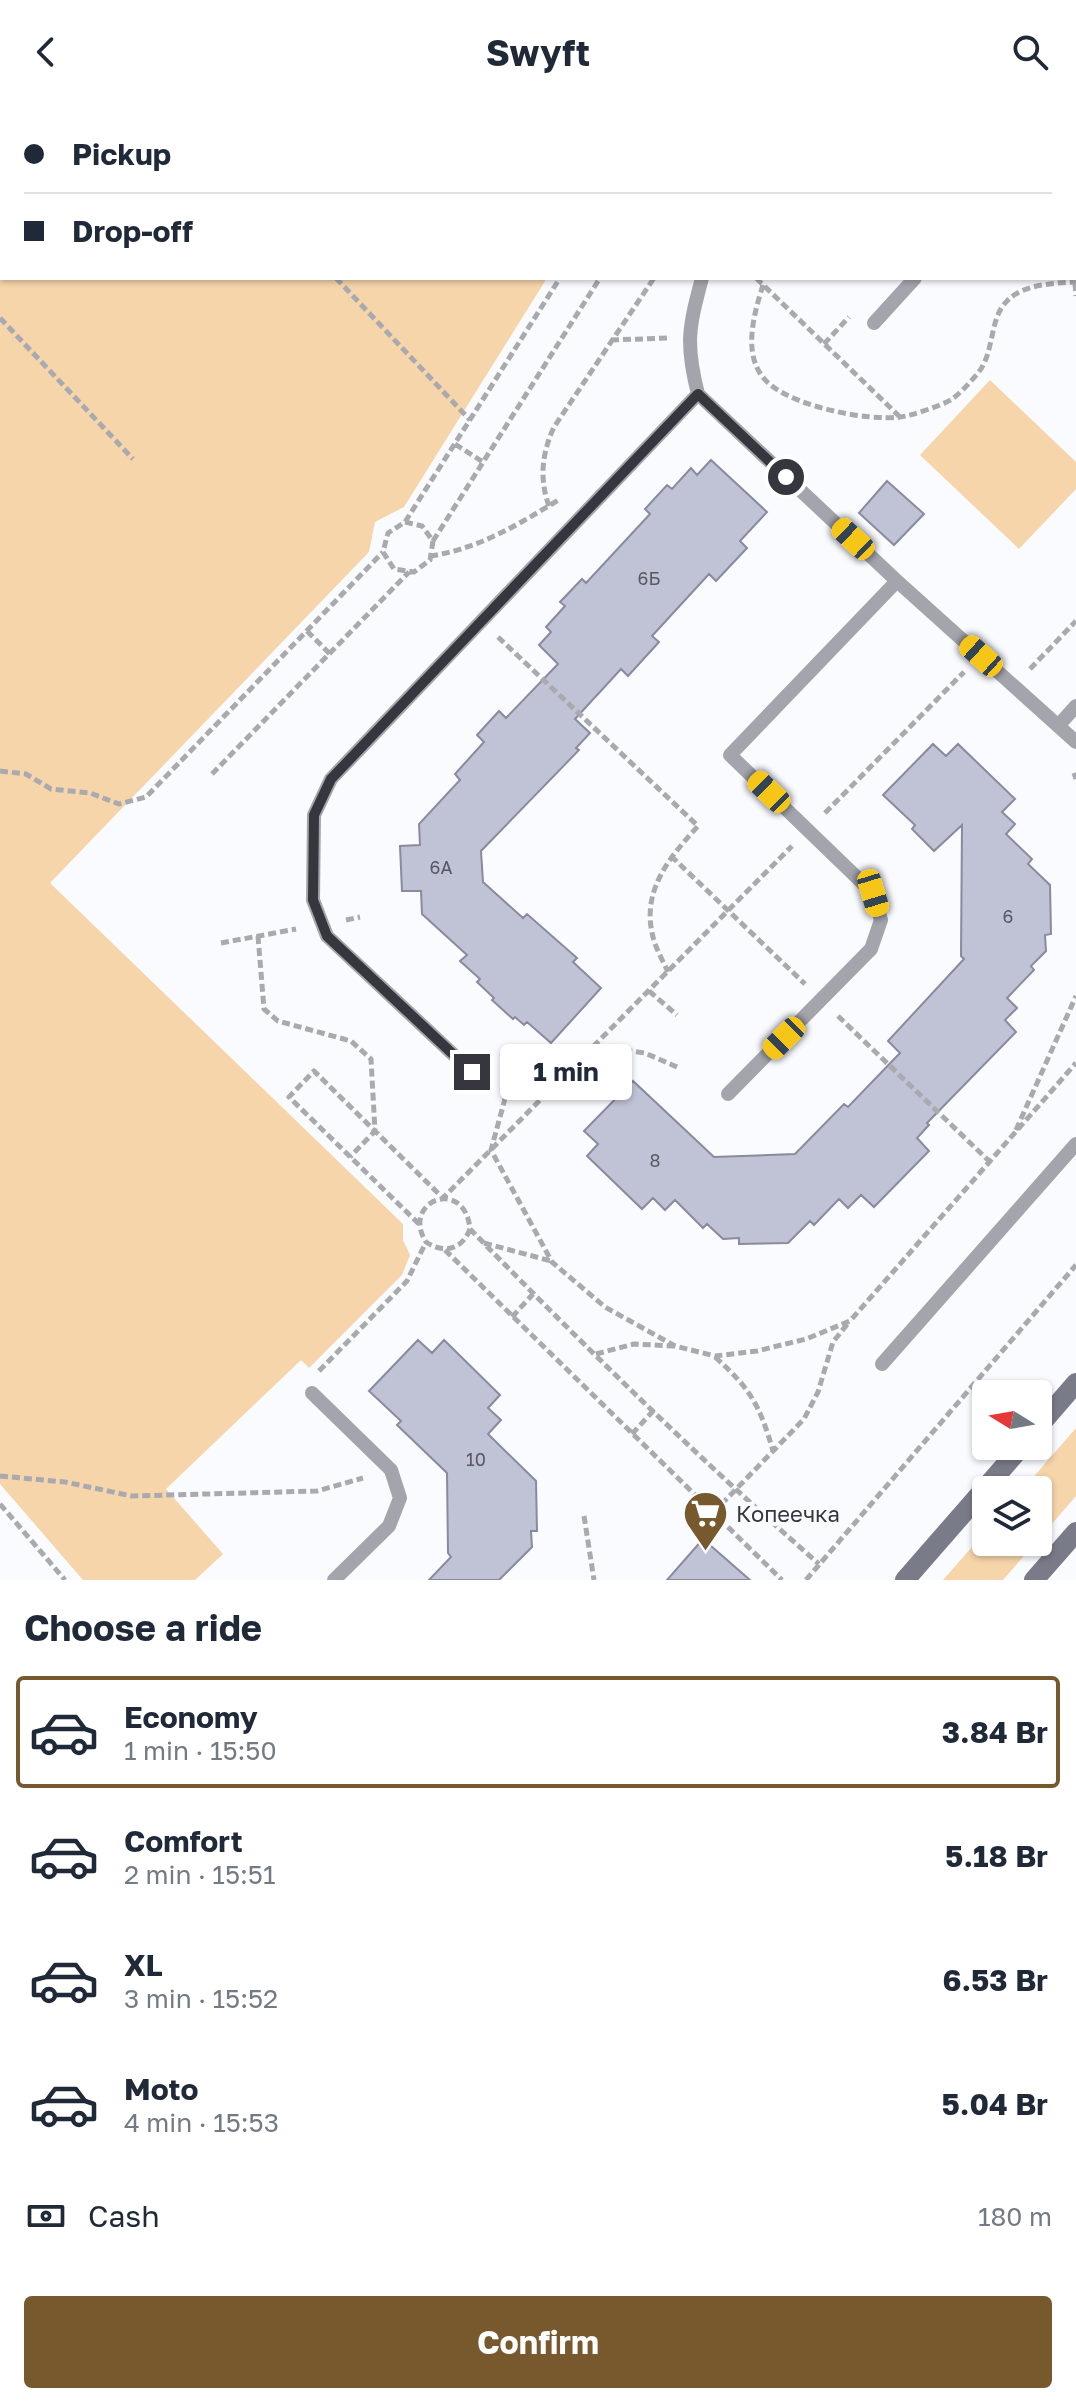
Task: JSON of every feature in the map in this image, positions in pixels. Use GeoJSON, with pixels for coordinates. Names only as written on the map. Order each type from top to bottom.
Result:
{"type":"FeatureCollection","features":[{"type":"Feature","properties":{"kind":"street"},"geometry":{"type":"LineString","coordinates":[[1052,1411],[1076,1383]]}},
{"type":"Feature","properties":{"kind":"street"},"geometry":{"type":"LineString","coordinates":[[905,1580],[1010,1460]]}},
{"type":"Feature","properties":{"kind":"street"},"geometry":{"type":"LineString","coordinates":[[1034,1580],[1076,1532]]}},
{"type":"Feature","properties":{"kind":"lane"},"geometry":{"type":"LineString","coordinates":[[701,280],[689,327],[690,362],[698,394],[897,581],[1076,742]]}},
{"type":"Feature","properties":{"kind":"lane"},"geometry":{"type":"LineString","coordinates":[[874,323],[913,280]]}},
{"type":"Feature","properties":{"kind":"lane"},"geometry":{"type":"LineString","coordinates":[[472,1072],[327,936],[313,900],[314,815],[331,779],[698,394]]}},
{"type":"Feature","properties":{"kind":"lane"},"geometry":{"type":"LineString","coordinates":[[728,1094],[871,949],[881,920],[873,893],[730,755],[897,581]]}},
{"type":"Feature","properties":{"kind":"lane"},"geometry":{"type":"LineString","coordinates":[[1058,726],[1076,706]]}},
{"type":"Feature","properties":{"kind":"lane"},"geometry":{"type":"LineString","coordinates":[[882,1364],[1076,1144]]}},
{"type":"Feature","properties":{"kind":"lane"},"geometry":{"type":"LineString","coordinates":[[311,1387],[391,1470],[400,1498],[389,1526],[334,1580]]}},
{"type":"Feature","properties":{"kind":"path"},"geometry":{"type":"LineString","coordinates":[[338,280],[470,420]]}},
{"type":"Feature","properties":{"kind":"path"},"geometry":{"type":"LineString","coordinates":[[0,771],[26,774],[51,789],[90,793],[119,804],[146,797],[383,552],[388,533],[405,522],[559,280]]}},
{"type":"Feature","properties":{"kind":"path"},"geometry":{"type":"LineString","coordinates":[[383,552],[394,569],[414,572],[430,560],[433,541],[599,280]]}},
{"type":"Feature","properties":{"kind":"path"},"geometry":{"type":"LineString","coordinates":[[549,506],[543,490],[542,474],[547,441],[653,280]]}},
{"type":"Feature","properties":{"kind":"path"},"geometry":{"type":"LineString","coordinates":[[758,280],[901,417]]}},
{"type":"Feature","properties":{"kind":"path"},"geometry":{"type":"LineString","coordinates":[[763,285],[751,325],[753,355],[765,380],[786,397],[837,413],[901,417],[951,400],[979,372],[991,348],[993,328],[1006,301],[1032,287],[1076,282],[1076,296]]}},
{"type":"Feature","properties":{"kind":"path"},"geometry":{"type":"LineString","coordinates":[[0,318],[133,459]]}},
{"type":"Feature","properties":{"kind":"path"},"geometry":{"type":"LineString","coordinates":[[611,340],[669,338],[673,349]]}},
{"type":"Feature","properties":{"kind":"path"},"geometry":{"type":"LineString","coordinates":[[455,444],[483,462]]}},
{"type":"Feature","properties":{"kind":"path"},"geometry":{"type":"LineString","coordinates":[[430,556],[457,552],[505,532],[571,492]]}},
{"type":"Feature","properties":{"kind":"path"},"geometry":{"type":"LineString","coordinates":[[405,522],[422,526],[433,541]]}},
{"type":"Feature","properties":{"kind":"path"},"geometry":{"type":"LineString","coordinates":[[212,774],[410,571]]}},
{"type":"Feature","properties":{"kind":"path"},"geometry":{"type":"LineString","coordinates":[[480,620],[698,826],[671,856],[652,893],[652,936],[668,972]]}},
{"type":"Feature","properties":{"kind":"path"},"geometry":{"type":"LineString","coordinates":[[1014,686],[1076,621]]}},
{"type":"Feature","properties":{"kind":"path"},"geometry":{"type":"LineString","coordinates":[[307,631],[330,654]]}},
{"type":"Feature","properties":{"kind":"path"},"geometry":{"type":"LineString","coordinates":[[419,1224],[422,1211],[431,1202],[443,1198],[981,656]]}},
{"type":"Feature","properties":{"kind":"path"},"geometry":{"type":"LineString","coordinates":[[221,943],[360,917]]}},
{"type":"Feature","properties":{"kind":"path"},"geometry":{"type":"LineString","coordinates":[[258,936],[264,1009],[278,1021],[351,1041],[371,1059],[375,1131],[350,1157]]}},
{"type":"Feature","properties":{"kind":"path"},"geometry":{"type":"LineString","coordinates":[[649,991],[677,1015]]}},
{"type":"Feature","properties":{"kind":"path"},"geometry":{"type":"LineString","coordinates":[[1014,1135],[1076,996]]}},
{"type":"Feature","properties":{"kind":"path"},"geometry":{"type":"LineString","coordinates":[[675,1346],[605,1307],[552,1262],[491,1150],[515,1062],[594,1046],[645,1053],[677,1067]]}},
{"type":"Feature","properties":{"kind":"path"},"geometry":{"type":"LineString","coordinates":[[713,1513],[804,1419],[818,1392],[833,1342],[1076,1063]]}},
{"type":"Feature","properties":{"kind":"path"},"geometry":{"type":"LineString","coordinates":[[445,1250],[458,1246],[470,1229],[469,1216],[463,1206],[443,1198],[314,1071],[289,1097],[419,1224],[426,1242],[445,1250],[782,1580]]}},
{"type":"Feature","properties":{"kind":"path"},"geometry":{"type":"LineString","coordinates":[[470,1229],[736,1490],[819,1564]]}},
{"type":"Feature","properties":{"kind":"path"},"geometry":{"type":"LineString","coordinates":[[311,1387],[407,1281],[426,1242]]}},
{"type":"Feature","properties":{"kind":"path"},"geometry":{"type":"LineString","coordinates":[[484,1243],[552,1262]]}},
{"type":"Feature","properties":{"kind":"path"},"geometry":{"type":"LineString","coordinates":[[806,1580],[1076,1265]]}},
{"type":"Feature","properties":{"kind":"path"},"geometry":{"type":"LineString","coordinates":[[512,1317],[533,1294]]}},
{"type":"Feature","properties":{"kind":"path"},"geometry":{"type":"LineString","coordinates":[[596,1354],[634,1344],[675,1346],[715,1356],[757,1351],[806,1339],[850,1321]]}},
{"type":"Feature","properties":{"kind":"path"},"geometry":{"type":"LineString","coordinates":[[715,1356],[743,1381],[762,1414],[773,1451]]}},
{"type":"Feature","properties":{"kind":"path"},"geometry":{"type":"LineString","coordinates":[[632,1434],[654,1410]]}},
{"type":"Feature","properties":{"kind":"path"},"geometry":{"type":"LineString","coordinates":[[0,1476],[65,1482],[132,1496],[317,1491],[391,1470]]}},
{"type":"Feature","properties":{"kind":"path"},"geometry":{"type":"LineString","coordinates":[[0,1504],[65,1580]]}},
{"type":"Feature","properties":{"kind":"path"},"geometry":{"type":"LineString","coordinates":[[584,1516],[594,1580]]}},
{"type":"Feature","properties":{"kind":"shaded area"},"geometry":{"type":"Polygon","coordinates":[[[0,280],[546,280],[404,507],[375,522],[369,552],[50,883],[403,1224],[403,1240],[410,1255],[402,1275],[309,1368],[301,1360],[166,1489],[223,1554],[195,1580],[83,1580],[0,1484],[0,280]]]}},
{"type":"Feature","properties":{"kind":"shaded area"},"geometry":{"type":"Polygon","coordinates":[[[990,380],[1076,462],[1076,489],[1019,549],[920,455],[990,380]]]}},
{"type":"Feature","properties":{"kind":"shaded area"},"geometry":{"type":"Polygon","coordinates":[[[1076,1428],[1076,1496],[1052,1524],[1052,1476],[1034,1476],[1048,1460],[1052,1460],[1052,1456],[1076,1428]]]}},
{"type":"Feature","properties":{"kind":"shaded area"},"geometry":{"type":"Polygon","coordinates":[[[972,1547],[972,1556],[1024,1556],[1003,1580],[943,1580],[972,1547]]]}},
{"type":"Feature","properties":{"kind":"building"},"geometry":{"type":"Polygon","coordinates":[[[711,460],[767,512],[740,541],[747,548],[716,581],[709,574],[652,636],[659,642],[628,676],[621,669],[575,719],[590,733],[576,748],[579,750],[481,851],[483,882],[523,918],[527,914],[577,958],[573,962],[601,988],[551,1043],[527,1022],[524,1025],[515,1017],[513,1019],[492,1000],[494,998],[477,982],[480,979],[460,961],[467,955],[422,914],[421,891],[402,891],[400,846],[420,845],[419,824],[460,780],[455,774],[484,742],[477,735],[499,711],[506,718],[558,664],[539,645],[551,632],[546,627],[565,606],[560,602],[582,579],[586,583],[650,514],[645,509],[667,485],[672,489],[691,468],[697,475],[711,460]]]}},
{"type":"Feature","properties":{"kind":"building"},"geometry":{"type":"Polygon","coordinates":[[[887,481],[924,514],[894,545],[859,513],[887,481]]]}},
{"type":"Feature","properties":{"kind":"building"},"geometry":{"type":"Polygon","coordinates":[[[933,744],[946,756],[958,744],[1015,799],[1002,812],[1015,824],[1006,834],[1032,859],[1028,864],[1050,885],[1051,934],[1045,935],[1046,951],[1031,966],[1034,970],[1007,998],[1017,1008],[1005,1020],[1016,1032],[927,1123],[929,1125],[917,1138],[929,1151],[874,1207],[861,1195],[848,1208],[839,1199],[814,1225],[810,1221],[788,1243],[739,1244],[739,1238],[723,1239],[707,1224],[703,1228],[675,1200],[665,1210],[653,1198],[642,1209],[587,1156],[598,1144],[584,1131],[633,1081],[714,1157],[795,1154],[844,1104],[848,1107],[900,1053],[888,1041],[964,959],[961,956],[962,825],[934,851],[912,829],[915,825],[883,795],[933,744]]]}},
{"type":"Feature","properties":{"kind":"building"},"geometry":{"type":"Polygon","coordinates":[[[418,1340],[432,1353],[444,1340],[500,1395],[488,1408],[501,1420],[488,1434],[536,1481],[537,1531],[531,1531],[532,1547],[499,1580],[429,1580],[451,1557],[448,1553],[447,1473],[397,1425],[401,1421],[369,1391],[418,1340]]]}},
{"type":"Feature","properties":{"kind":"building","name":"Копеечка"},"geometry":{"type":"Polygon","coordinates":[[[703,1539],[750,1580],[667,1580],[703,1539]]]}},
{"type":"Feature","properties":{"kind":"place","name":"Копеечка"},"geometry":{"type":"Point","coordinates":[705,1552]}},
{"type":"Feature","properties":{"kind":"route"},"geometry":{"type":"LineString","coordinates":[[472,1072],[327,936],[313,900],[314,815],[331,779],[698,394],[786,477]]}}]}
